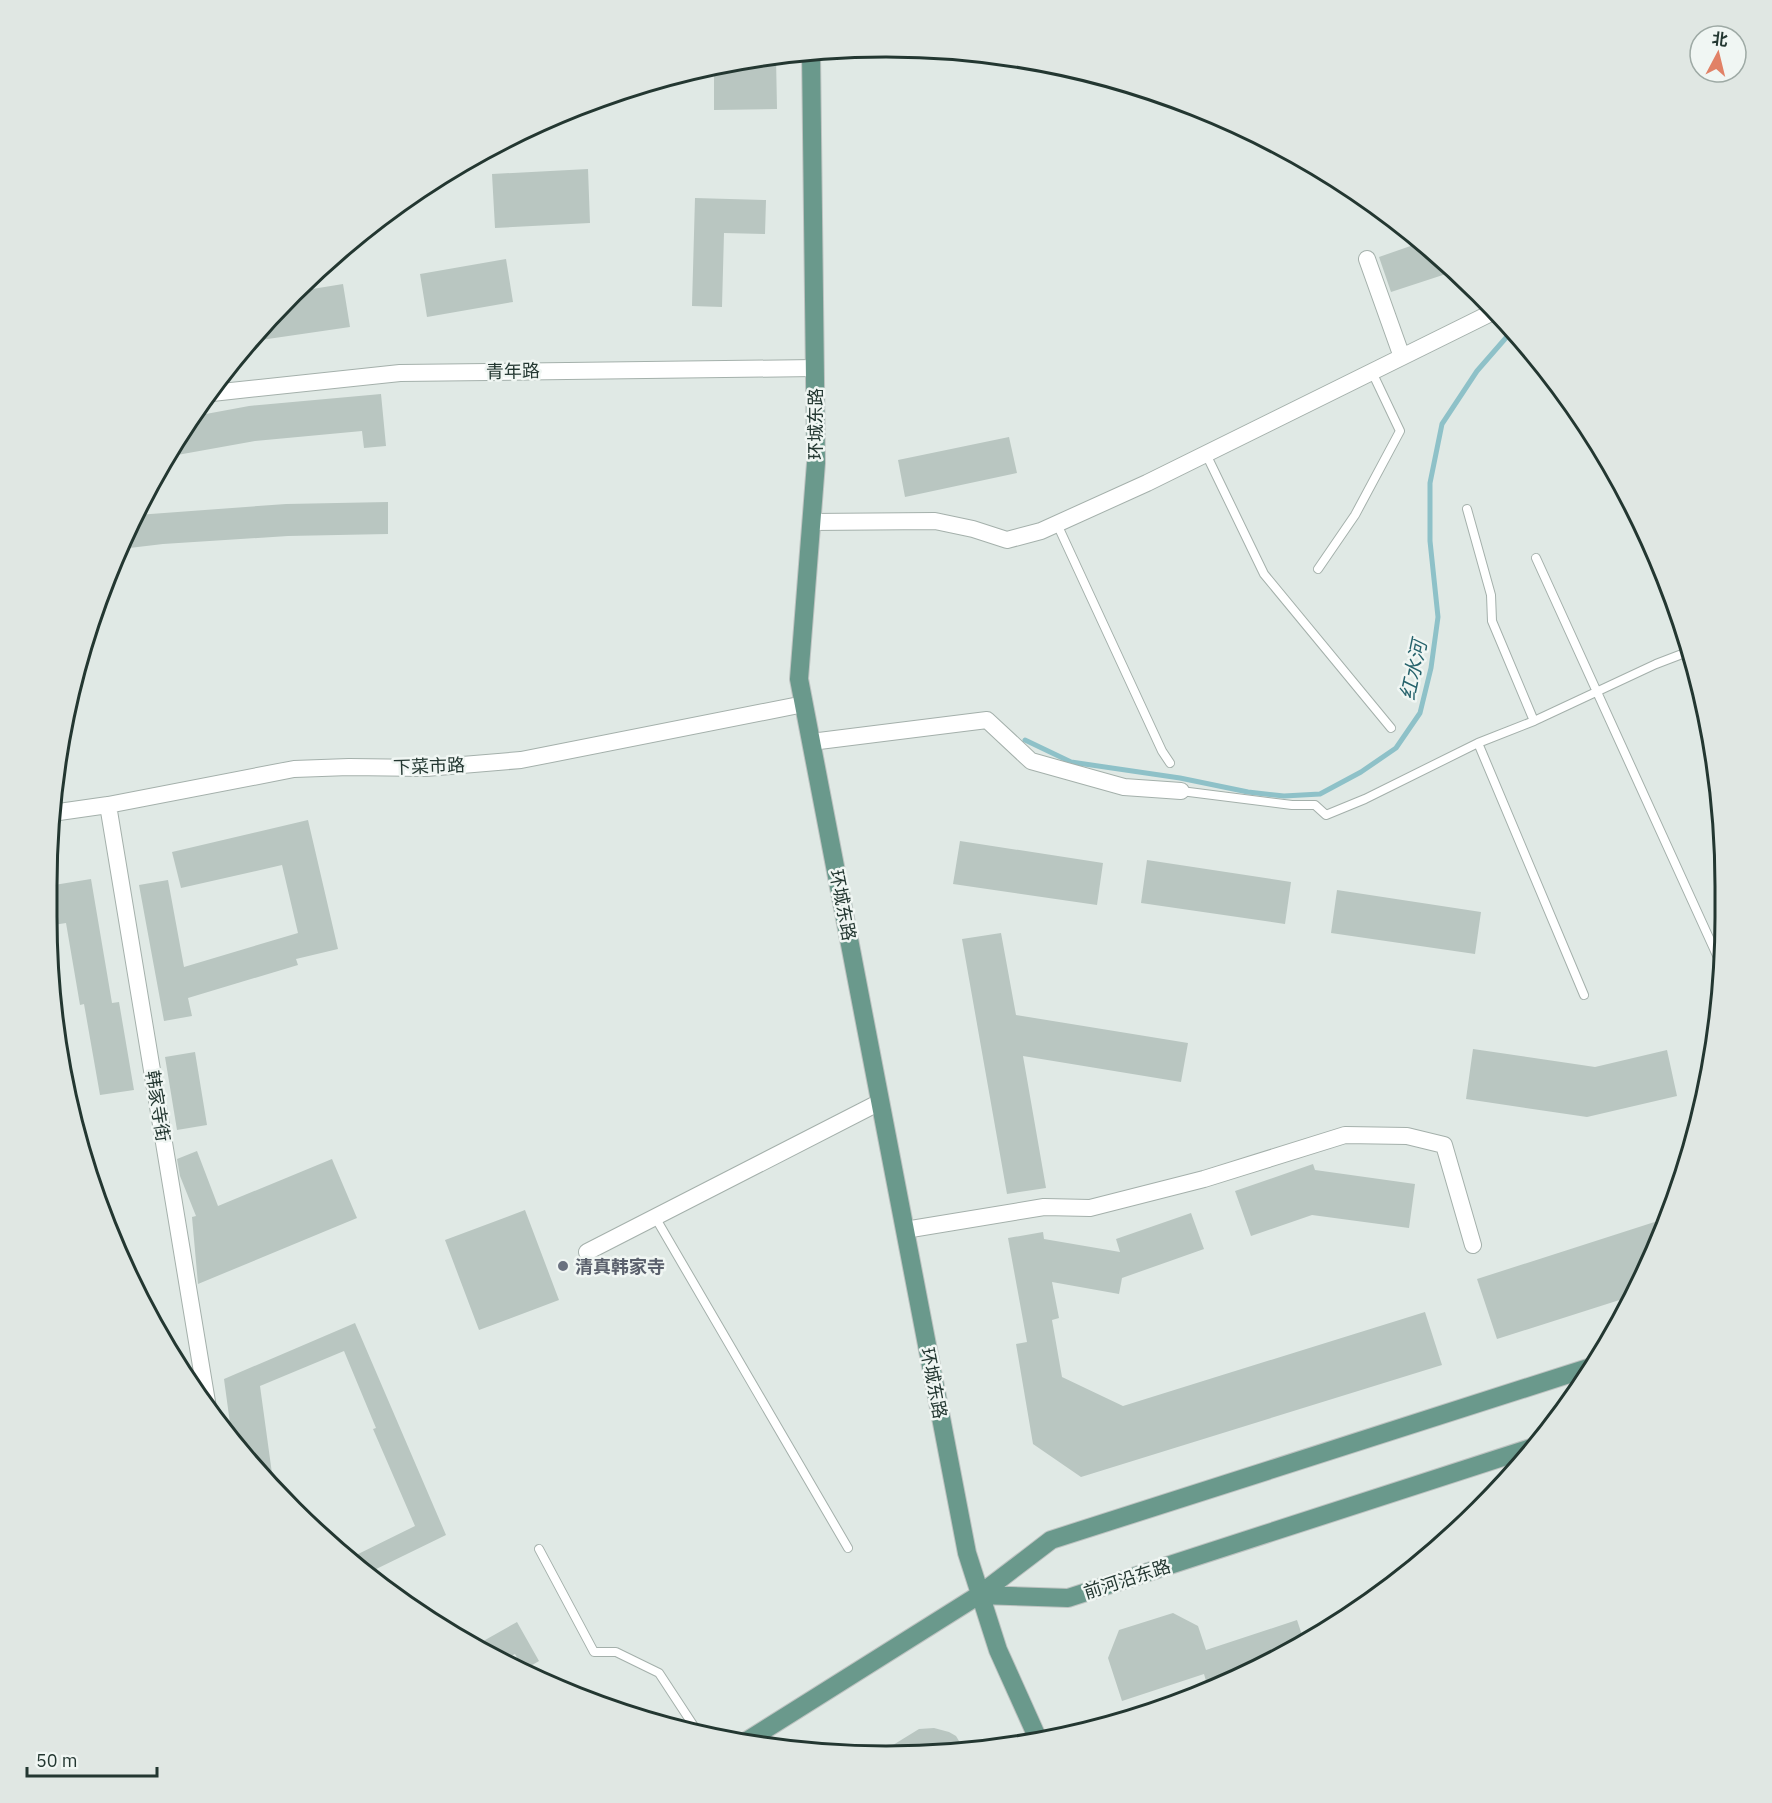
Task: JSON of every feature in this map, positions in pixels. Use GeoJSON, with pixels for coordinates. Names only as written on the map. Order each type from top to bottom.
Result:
{"type":"FeatureCollection","features":[{"type":"Feature","properties":{"kind":"main road","name":"环城东路"},"geometry":{"type":"LineString","coordinates":[[811,61],[816,464],[799,679],[967,1553],[998,1650],[1035,1732]]}},
{"type":"Feature","properties":{"kind":"main road"},"geometry":{"type":"LineString","coordinates":[[756,1735],[979,1595],[1050,1540],[1579,1371]]}},
{"type":"Feature","properties":{"kind":"main road","name":"前河沿东路"},"geometry":{"type":"LineString","coordinates":[[979,1595],[1068,1598],[1519,1452]]}},
{"type":"Feature","properties":{"kind":"street"},"geometry":{"type":"LineString","coordinates":[[1367,260],[1402,357]]}},
{"type":"Feature","properties":{"kind":"street"},"geometry":{"type":"LineString","coordinates":[[811,522],[935,520],[1007,540],[1041,531],[1206,454],[1486,315]]}},
{"type":"Feature","properties":{"kind":"street","name":"青年路"},"geometry":{"type":"LineString","coordinates":[[220,392],[400,373],[814,368]]}},
{"type":"Feature","properties":{"kind":"street","name":"下菜市路"},"geometry":{"type":"LineString","coordinates":[[61,812],[108,805],[294,769],[426,768],[521,760],[804,704]]}},
{"type":"Feature","properties":{"kind":"street"},"geometry":{"type":"LineString","coordinates":[[812,742],[987,720],[1031,761],[1124,787],[1181,791]]}},
{"type":"Feature","properties":{"kind":"street","name":"韩家寺街"},"geometry":{"type":"LineString","coordinates":[[108,805],[205,1389]]}},
{"type":"Feature","properties":{"kind":"street"},"geometry":{"type":"LineString","coordinates":[[587,1252],[880,1102]]}},
{"type":"Feature","properties":{"kind":"street"},"geometry":{"type":"LineString","coordinates":[[905,1230],[1044,1207],[1090,1208],[1204,1179],[1345,1134],[1407,1136],[1444,1145],[1473,1245]]}},
{"type":"Feature","properties":{"kind":"lane"},"geometry":{"type":"LineString","coordinates":[[1318,569],[1355,515],[1400,431],[1372,372]]}},
{"type":"Feature","properties":{"kind":"lane"},"geometry":{"type":"LineString","coordinates":[[1206,454],[1264,574],[1391,728]]}},
{"type":"Feature","properties":{"kind":"lane"},"geometry":{"type":"LineString","coordinates":[[1467,509],[1491,595],[1492,621],[1534,721]]}},
{"type":"Feature","properties":{"kind":"lane"},"geometry":{"type":"LineString","coordinates":[[1057,524],[1162,751],[1170,763]]}},
{"type":"Feature","properties":{"kind":"lane"},"geometry":{"type":"LineString","coordinates":[[1536,558],[1714,948]]}},
{"type":"Feature","properties":{"kind":"lane"},"geometry":{"type":"LineString","coordinates":[[1181,791],[1292,805],[1315,805],[1326,815],[1365,799],[1478,743],[1534,721],[1682,654]]}},
{"type":"Feature","properties":{"kind":"lane"},"geometry":{"type":"LineString","coordinates":[[1478,743],[1584,995]]}},
{"type":"Feature","properties":{"kind":"lane"},"geometry":{"type":"LineString","coordinates":[[656,1217],[848,1548]]}},
{"type":"Feature","properties":{"kind":"lane"},"geometry":{"type":"LineString","coordinates":[[538,1549],[594,1652],[616,1652],[659,1673],[692,1723]]}},
{"type":"Feature","properties":{"kind":"building"},"geometry":{"type":"Polygon","coordinates":[[[776,64],[777,109],[714,110],[714,75],[776,64]]]}},
{"type":"Feature","properties":{"kind":"building"},"geometry":{"type":"Polygon","coordinates":[[[588,169],[590,223],[495,228],[492,174],[588,169]]]}},
{"type":"Feature","properties":{"kind":"building"},"geometry":{"type":"Polygon","coordinates":[[[695,198],[766,200],[765,234],[724,233],[722,307],[692,306],[695,198]]]}},
{"type":"Feature","properties":{"kind":"building"},"geometry":{"type":"Polygon","coordinates":[[[1412,245],[1445,274],[1391,292],[1379,257],[1412,245]]]}},
{"type":"Feature","properties":{"kind":"building"},"geometry":{"type":"Polygon","coordinates":[[[506,259],[513,302],[427,317],[420,274],[506,259]]]}},
{"type":"Feature","properties":{"kind":"building"},"geometry":{"type":"Polygon","coordinates":[[[343,284],[350,327],[262,340],[300,300],[311,289],[343,284]]]}},
{"type":"Feature","properties":{"kind":"building"},"geometry":{"type":"Polygon","coordinates":[[[381,394],[386,446],[364,448],[362,431],[255,441],[178,455],[205,414],[249,406],[381,394]]]}},
{"type":"Feature","properties":{"kind":"building"},"geometry":{"type":"Polygon","coordinates":[[[1009,437],[1017,473],[905,497],[898,460],[1009,437]]]}},
{"type":"Feature","properties":{"kind":"building"},"geometry":{"type":"Polygon","coordinates":[[[388,502],[388,534],[288,536],[129,548],[144,514],[286,504],[388,502]]]}},
{"type":"Feature","properties":{"kind":"building"},"geometry":{"type":"Polygon","coordinates":[[[308,820],[338,949],[296,959],[298,965],[188,998],[192,1016],[164,1021],[139,885],[168,880],[184,967],[298,933],[282,865],[181,888],[172,852],[308,820]]]}},
{"type":"Feature","properties":{"kind":"building"},"geometry":{"type":"Polygon","coordinates":[[[960,841],[1103,863],[1097,905],[953,884],[960,841]]]}},
{"type":"Feature","properties":{"kind":"building"},"geometry":{"type":"Polygon","coordinates":[[[1147,860],[1291,882],[1285,924],[1141,903],[1147,860]]]}},
{"type":"Feature","properties":{"kind":"building"},"geometry":{"type":"Polygon","coordinates":[[[91,879],[112,1003],[119,1002],[134,1090],[100,1095],[84,1004],[80,1005],[66,923],[57,924],[57,885],[91,879]]]}},
{"type":"Feature","properties":{"kind":"building"},"geometry":{"type":"Polygon","coordinates":[[[1337,890],[1481,912],[1475,954],[1331,933],[1337,890]]]}},
{"type":"Feature","properties":{"kind":"building"},"geometry":{"type":"Polygon","coordinates":[[[1001,933],[1016,1015],[1188,1043],[1181,1082],[1023,1056],[1046,1188],[1007,1194],[962,939],[1001,933]]]}},
{"type":"Feature","properties":{"kind":"building"},"geometry":{"type":"Polygon","coordinates":[[[1473,1049],[1595,1067],[1667,1050],[1677,1096],[1587,1117],[1466,1099],[1473,1049]]]}},
{"type":"Feature","properties":{"kind":"building"},"geometry":{"type":"Polygon","coordinates":[[[195,1052],[207,1125],[177,1130],[165,1057],[195,1052]]]}},
{"type":"Feature","properties":{"kind":"building"},"geometry":{"type":"Polygon","coordinates":[[[197,1151],[218,1206],[332,1159],[357,1218],[198,1284],[192,1217],[196,1216],[180,1176],[177,1159],[197,1151]]]}},
{"type":"Feature","properties":{"kind":"building"},"geometry":{"type":"Polygon","coordinates":[[[1313,1164],[1315,1170],[1415,1184],[1409,1228],[1312,1215],[1251,1236],[1235,1191],[1313,1164]]]}},
{"type":"Feature","properties":{"kind":"building"},"geometry":{"type":"Polygon","coordinates":[[[525,1210],[559,1300],[479,1330],[445,1240],[525,1210]]]}},
{"type":"Feature","properties":{"kind":"building"},"geometry":{"type":"Polygon","coordinates":[[[1191,1213],[1204,1249],[1122,1278],[1119,1294],[1052,1282],[1059,1318],[1052,1320],[1062,1377],[1123,1406],[1425,1312],[1442,1365],[1081,1477],[1033,1444],[1016,1344],[1027,1342],[1008,1238],[1043,1232],[1044,1239],[1120,1252],[1116,1239],[1191,1213]]]}},
{"type":"Feature","properties":{"kind":"building"},"geometry":{"type":"Polygon","coordinates":[[[1657,1221],[1622,1299],[1497,1339],[1477,1279],[1657,1221]]]}},
{"type":"Feature","properties":{"kind":"building"},"geometry":{"type":"Polygon","coordinates":[[[355,1323],[446,1535],[375,1570],[357,1555],[415,1526],[373,1429],[376,1428],[344,1351],[260,1386],[272,1473],[230,1425],[224,1379],[355,1323]]]}},
{"type":"Feature","properties":{"kind":"building"},"geometry":{"type":"Polygon","coordinates":[[[1173,1613],[1198,1626],[1206,1650],[1297,1620],[1302,1634],[1253,1661],[1206,1682],[1204,1674],[1122,1701],[1108,1658],[1119,1630],[1173,1613]]]}},
{"type":"Feature","properties":{"kind":"building"},"geometry":{"type":"Polygon","coordinates":[[[517,1622],[539,1661],[530,1666],[519,1661],[515,1654],[510,1656],[483,1641],[517,1622]]]}},
{"type":"Feature","properties":{"kind":"building"},"geometry":{"type":"Polygon","coordinates":[[[934,1728],[949,1732],[956,1736],[960,1742],[892,1746],[919,1729],[934,1728]]]}},
{"type":"Feature","properties":{"kind":"waterway","name":"红水河"},"geometry":{"type":"LineString","coordinates":[[1025,740],[1071,762],[1284,796],[1320,794],[1361,772],[1396,748],[1420,713],[1431,668],[1438,617],[1430,541],[1430,483],[1442,424],[1477,371],[1507,337]]}},
{"type":"Feature","properties":{"kind":"place","name":"清真韩家寺"},"geometry":{"type":"Point","coordinates":[563,1266]}}]}
